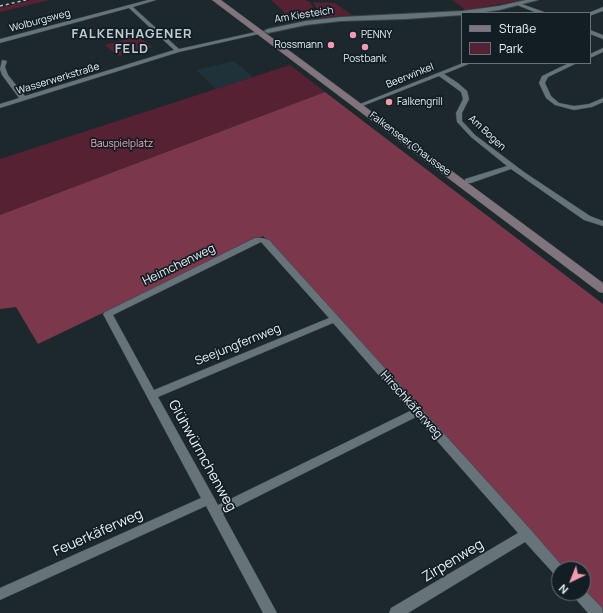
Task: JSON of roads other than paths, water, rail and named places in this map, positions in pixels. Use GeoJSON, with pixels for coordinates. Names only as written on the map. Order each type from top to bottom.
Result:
{"type":"FeatureCollection","features":[{"type":"Feature","properties":{"kind":"main road","name":"Falkenseer Chaussee"},"geometry":{"type":"LineString","coordinates":[[216,0],[264,32],[363,105],[603,289]]}},
{"type":"Feature","properties":{"kind":"main road","name":"Falkenseer Chaussee"},"geometry":{"type":"LineString","coordinates":[[226,0],[264,32]]}},
{"type":"Feature","properties":{"kind":"main road","name":"Falkenseer Chaussee"},"geometry":{"type":"LineString","coordinates":[[465,182],[603,280]]}},
{"type":"Feature","properties":{"kind":"street","name":"Wolburgsweg"},"geometry":{"type":"LineString","coordinates":[[0,41],[154,0]]}},
{"type":"Feature","properties":{"kind":"street","name":"Am Kiesteich"},"geometry":{"type":"LineString","coordinates":[[468,12],[519,4],[534,0]]}},
{"type":"Feature","properties":{"kind":"street"},"geometry":{"type":"LineString","coordinates":[[519,4],[539,12]]}},
{"type":"Feature","properties":{"kind":"street"},"geometry":{"type":"LineString","coordinates":[[130,6],[178,51]]}},
{"type":"Feature","properties":{"kind":"street"},"geometry":{"type":"LineString","coordinates":[[591,14],[603,9]]}},
{"type":"Feature","properties":{"kind":"street","name":"Am Kiesteich"},"geometry":{"type":"LineString","coordinates":[[264,32],[306,23],[341,19],[406,17],[461,13]]}},
{"type":"Feature","properties":{"kind":"street","name":"Wasserwerkstraße"},"geometry":{"type":"LineString","coordinates":[[0,106],[178,51],[264,32]]}},
{"type":"Feature","properties":{"kind":"street"},"geometry":{"type":"LineString","coordinates":[[591,32],[603,37]]}},
{"type":"Feature","properties":{"kind":"street"},"geometry":{"type":"LineString","coordinates":[[591,56],[603,50]]}},
{"type":"Feature","properties":{"kind":"street"},"geometry":{"type":"LineString","coordinates":[[4,62],[2,67],[5,75],[16,91],[24,98]]}},
{"type":"Feature","properties":{"kind":"street","name":"Beerwinkel"},"geometry":{"type":"LineString","coordinates":[[363,105],[465,64]]}},
{"type":"Feature","properties":{"kind":"street"},"geometry":{"type":"LineString","coordinates":[[572,64],[545,76],[542,83],[548,96],[557,104],[574,108],[590,106],[603,100]]}},
{"type":"Feature","properties":{"kind":"street","name":"Am Bogen"},"geometry":{"type":"LineString","coordinates":[[440,74],[461,88],[465,95],[465,102],[460,109],[458,116],[464,127],[511,167],[587,218],[603,224]]}},
{"type":"Feature","properties":{"kind":"street","name":"Am Bogen"},"geometry":{"type":"LineString","coordinates":[[465,182],[511,167]]}},
{"type":"Feature","properties":{"kind":"street","name":"Heimchenweg"},"geometry":{"type":"LineString","coordinates":[[108,314],[258,240],[262,240]]}},
{"type":"Feature","properties":{"kind":"street","name":"Hirschkäferweg"},"geometry":{"type":"LineString","coordinates":[[262,240],[266,242],[551,561]]}},
{"type":"Feature","properties":{"kind":"street","name":"Glühwürmchenweg"},"geometry":{"type":"LineString","coordinates":[[108,314],[270,613]]}},
{"type":"Feature","properties":{"kind":"street","name":"Seejungfernweg"},"geometry":{"type":"LineString","coordinates":[[152,395],[335,320]]}},
{"type":"Feature","properties":{"kind":"street"},"geometry":{"type":"LineString","coordinates":[[215,512],[417,412]]}},
{"type":"Feature","properties":{"kind":"street","name":"Feuerkäferweg"},"geometry":{"type":"LineString","coordinates":[[0,594],[208,500]]}},
{"type":"Feature","properties":{"kind":"street","name":"Zirpenweg"},"geometry":{"type":"LineString","coordinates":[[396,613],[527,534]]}},
{"type":"Feature","properties":{"kind":"street"},"geometry":{"type":"LineString","coordinates":[[586,601],[597,613]]}},
{"type":"Feature","properties":{"kind":"railway"},"geometry":{"type":"LineString","coordinates":[[0,6],[26,0]]}},
{"type":"Feature","properties":{"kind":"place","name":"PENNY"},"geometry":{"type":"Point","coordinates":[353,35]}},
{"type":"Feature","properties":{"kind":"place","name":"Rossmann"},"geometry":{"type":"Point","coordinates":[331,45]}},
{"type":"Feature","properties":{"kind":"place","name":"Postbank"},"geometry":{"type":"Point","coordinates":[365,47]}},
{"type":"Feature","properties":{"kind":"place","name":"Falkengrill"},"geometry":{"type":"Point","coordinates":[389,102]}},
{"type":"Feature","properties":{"kind":"district","name":"FALKENHAGENER FELD"},"geometry":{"type":"Point","coordinates":[132,42]}},
{"type":"Feature","properties":{"kind":"park label","name":"Bauspielplatz"},"geometry":{"type":"Point","coordinates":[122,144]}}]}
